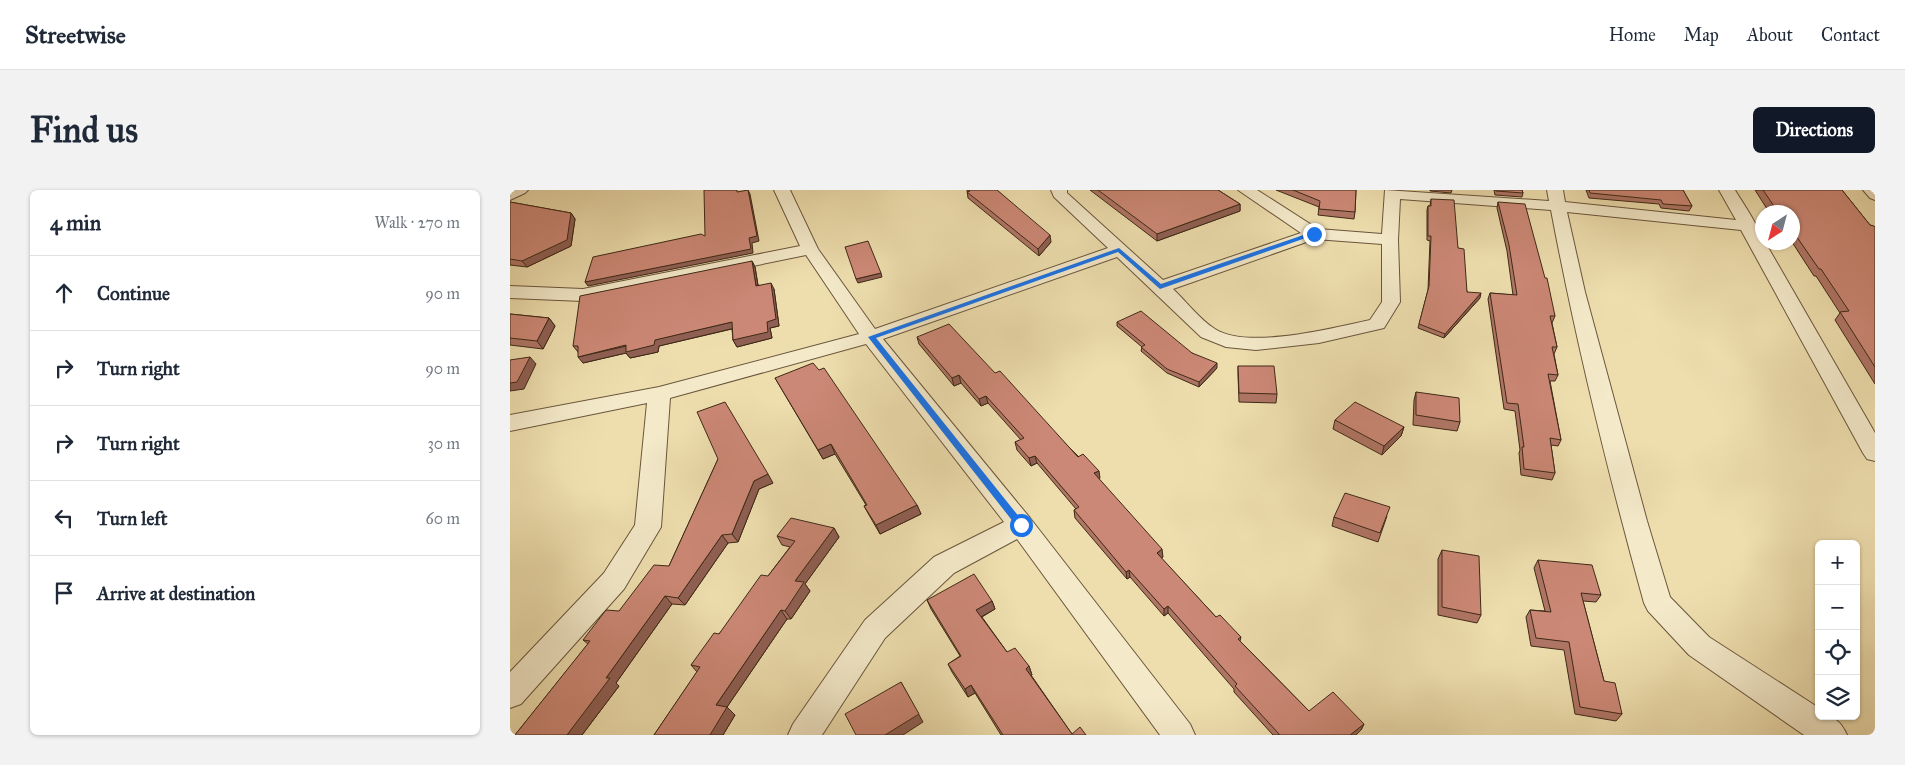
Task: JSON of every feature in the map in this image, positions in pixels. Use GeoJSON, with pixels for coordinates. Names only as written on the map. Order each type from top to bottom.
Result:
{"type":"FeatureCollection","features":[{"type":"Feature","properties":{"kind":"street"},"geometry":{"type":"LineString","coordinates":[[510,195],[520,190]]}},
{"type":"Feature","properties":{"kind":"street"},"geometry":{"type":"LineString","coordinates":[[782,190],[810,249],[871,337],[1021,525],[1179,735]]}},
{"type":"Feature","properties":{"kind":"street"},"geometry":{"type":"LineString","coordinates":[[1059,190],[1059,194],[1208,333],[1233,342],[1256,344],[1319,336],[1377,324],[1391,302],[1390,240],[1392,192],[1557,198],[1748,226]]}},
{"type":"Feature","properties":{"kind":"street"},"geometry":{"type":"LineString","coordinates":[[1246,190],[1314,234]]}},
{"type":"Feature","properties":{"kind":"street"},"geometry":{"type":"LineString","coordinates":[[1727,190],[1875,454]]}},
{"type":"Feature","properties":{"kind":"street"},"geometry":{"type":"LineString","coordinates":[[1871,190],[1875,194]]}},
{"type":"Feature","properties":{"kind":"street"},"geometry":{"type":"LineString","coordinates":[[1557,198],[1576,292],[1634,522],[1658,603],[1700,646],[1831,735]]}},
{"type":"Feature","properties":{"kind":"street"},"geometry":{"type":"LineString","coordinates":[[1160,287],[1314,234],[1390,240]]}},
{"type":"Feature","properties":{"kind":"street"},"geometry":{"type":"LineString","coordinates":[[510,292],[583,295],[810,249]]}},
{"type":"Feature","properties":{"kind":"street"},"geometry":{"type":"LineString","coordinates":[[510,423],[660,394],[871,337],[1119,250]]}},
{"type":"Feature","properties":{"kind":"street"},"geometry":{"type":"LineString","coordinates":[[510,694],[614,581],[648,527],[660,394]]}},
{"type":"Feature","properties":{"kind":"street"},"geometry":{"type":"LineString","coordinates":[[804,735],[874,629],[944,565],[1021,525]]}},
{"type":"Feature","properties":{"kind":"building"},"geometry":{"type":"Polygon","coordinates":[[[704,190],[737,190],[737,192],[748,190],[757,236],[749,238],[751,249],[585,282],[593,257],[701,234],[705,236],[704,190]]]}},
{"type":"Feature","properties":{"kind":"building"},"geometry":{"type":"Polygon","coordinates":[[[969,190],[997,190],[1050,235],[1038,249],[967,192],[969,190]]]}},
{"type":"Feature","properties":{"kind":"building"},"geometry":{"type":"Polygon","coordinates":[[[1098,190],[1218,190],[1240,204],[1157,234],[1098,190]]]}},
{"type":"Feature","properties":{"kind":"building"},"geometry":{"type":"Polygon","coordinates":[[[1293,190],[1356,190],[1355,212],[1319,209],[1320,201],[1293,190]]]}},
{"type":"Feature","properties":{"kind":"building"},"geometry":{"type":"Polygon","coordinates":[[[1522,190],[1523,193],[1496,191],[1522,190]]]}},
{"type":"Feature","properties":{"kind":"building"},"geometry":{"type":"Polygon","coordinates":[[[1589,190],[1683,190],[1692,206],[1663,204],[1661,200],[1590,193],[1589,190]]]}},
{"type":"Feature","properties":{"kind":"building"},"geometry":{"type":"Polygon","coordinates":[[[1763,190],[1842,190],[1870,225],[1875,227],[1875,367],[1840,312],[1849,311],[1800,242],[1800,205],[1773,205],[1763,190]]]}},
{"type":"Feature","properties":{"kind":"building"},"geometry":{"type":"Polygon","coordinates":[[[1431,199],[1454,200],[1458,248],[1464,249],[1467,292],[1481,293],[1445,334],[1419,324],[1429,286],[1431,236],[1428,236],[1428,206],[1431,206],[1431,199]]]}},
{"type":"Feature","properties":{"kind":"building"},"geometry":{"type":"Polygon","coordinates":[[[510,202],[571,213],[567,240],[522,261],[510,259],[510,202]]]}},
{"type":"Feature","properties":{"kind":"building"},"geometry":{"type":"Polygon","coordinates":[[[1498,202],[1525,204],[1545,278],[1547,278],[1555,316],[1550,316],[1557,347],[1552,347],[1558,375],[1548,374],[1561,440],[1550,438],[1555,473],[1524,469],[1522,447],[1524,447],[1518,404],[1507,403],[1490,293],[1517,295],[1509,245],[1498,202]]]}},
{"type":"Feature","properties":{"kind":"building"},"geometry":{"type":"Polygon","coordinates":[[[868,241],[881,273],[856,279],[845,247],[868,241]]]}},
{"type":"Feature","properties":{"kind":"building"},"geometry":{"type":"Polygon","coordinates":[[[752,261],[756,286],[771,283],[776,319],[767,322],[768,332],[733,340],[732,322],[655,340],[654,345],[626,352],[626,345],[578,357],[578,346],[573,346],[580,296],[752,261]]]}},
{"type":"Feature","properties":{"kind":"building"},"geometry":{"type":"Polygon","coordinates":[[[1141,311],[1192,353],[1217,363],[1199,382],[1167,369],[1141,347],[1145,345],[1117,322],[1141,311]]]}},
{"type":"Feature","properties":{"kind":"building"},"geometry":{"type":"Polygon","coordinates":[[[510,314],[549,318],[537,341],[510,338],[510,314]]]}},
{"type":"Feature","properties":{"kind":"building"},"geometry":{"type":"Polygon","coordinates":[[[949,324],[995,373],[1000,371],[1078,457],[1083,454],[1099,471],[1094,473],[1162,549],[1157,553],[1216,617],[1220,615],[1241,637],[1238,639],[1309,711],[1333,692],[1364,724],[1350,735],[1279,735],[1168,606],[1164,609],[1129,570],[1126,572],[1074,510],[1079,507],[1035,456],[1029,458],[1015,442],[1024,438],[986,396],[979,399],[959,375],[952,378],[917,337],[949,324]]]}},
{"type":"Feature","properties":{"kind":"building"},"geometry":{"type":"Polygon","coordinates":[[[530,357],[517,382],[510,383],[510,360],[530,357]]]}},
{"type":"Feature","properties":{"kind":"building"},"geometry":{"type":"Polygon","coordinates":[[[813,363],[819,370],[824,368],[917,505],[876,525],[864,506],[867,505],[831,444],[818,450],[775,378],[813,363]]]}},
{"type":"Feature","properties":{"kind":"building"},"geometry":{"type":"Polygon","coordinates":[[[1238,366],[1274,366],[1277,394],[1239,393],[1238,366]]]}},
{"type":"Feature","properties":{"kind":"building"},"geometry":{"type":"Polygon","coordinates":[[[1416,392],[1459,398],[1460,422],[1416,415],[1416,392]]]}},
{"type":"Feature","properties":{"kind":"building"},"geometry":{"type":"Polygon","coordinates":[[[725,402],[768,474],[754,481],[732,534],[722,535],[678,598],[665,596],[606,678],[610,678],[567,735],[515,735],[590,641],[583,640],[606,610],[619,611],[654,565],[669,566],[718,459],[697,412],[725,402]]]}},
{"type":"Feature","properties":{"kind":"building"},"geometry":{"type":"Polygon","coordinates":[[[1355,402],[1404,427],[1384,446],[1335,420],[1355,402]]]}},
{"type":"Feature","properties":{"kind":"building"},"geometry":{"type":"Polygon","coordinates":[[[1345,493],[1390,507],[1380,533],[1334,517],[1345,493]]]}},
{"type":"Feature","properties":{"kind":"building"},"geometry":{"type":"Polygon","coordinates":[[[791,518],[834,528],[795,581],[804,582],[785,611],[781,610],[716,705],[727,707],[710,735],[654,735],[700,667],[691,665],[714,633],[719,634],[761,575],[768,576],[795,541],[777,536],[791,518]]]}},
{"type":"Feature","properties":{"kind":"building"},"geometry":{"type":"Polygon","coordinates":[[[1442,550],[1479,556],[1481,615],[1442,607],[1442,550]]]}},
{"type":"Feature","properties":{"kind":"building"},"geometry":{"type":"Polygon","coordinates":[[[1538,560],[1592,565],[1601,595],[1581,593],[1604,681],[1615,683],[1622,714],[1580,707],[1569,642],[1536,638],[1530,610],[1551,612],[1538,560]]]}},
{"type":"Feature","properties":{"kind":"building"},"geometry":{"type":"Polygon","coordinates":[[[974,574],[992,601],[976,610],[1007,652],[1015,648],[1029,666],[1026,669],[1072,734],[1080,727],[1086,735],[1003,735],[971,685],[965,689],[948,664],[961,656],[927,600],[974,574]]]}},
{"type":"Feature","properties":{"kind":"building"},"geometry":{"type":"Polygon","coordinates":[[[901,682],[919,714],[885,735],[856,735],[845,714],[901,682]]]}},
{"type":"Feature","properties":{"kind":"route"},"geometry":{"type":"LineString","coordinates":[[1021,525],[871,337],[902,328],[1119,250],[1160,287],[1314,234]]}}]}
